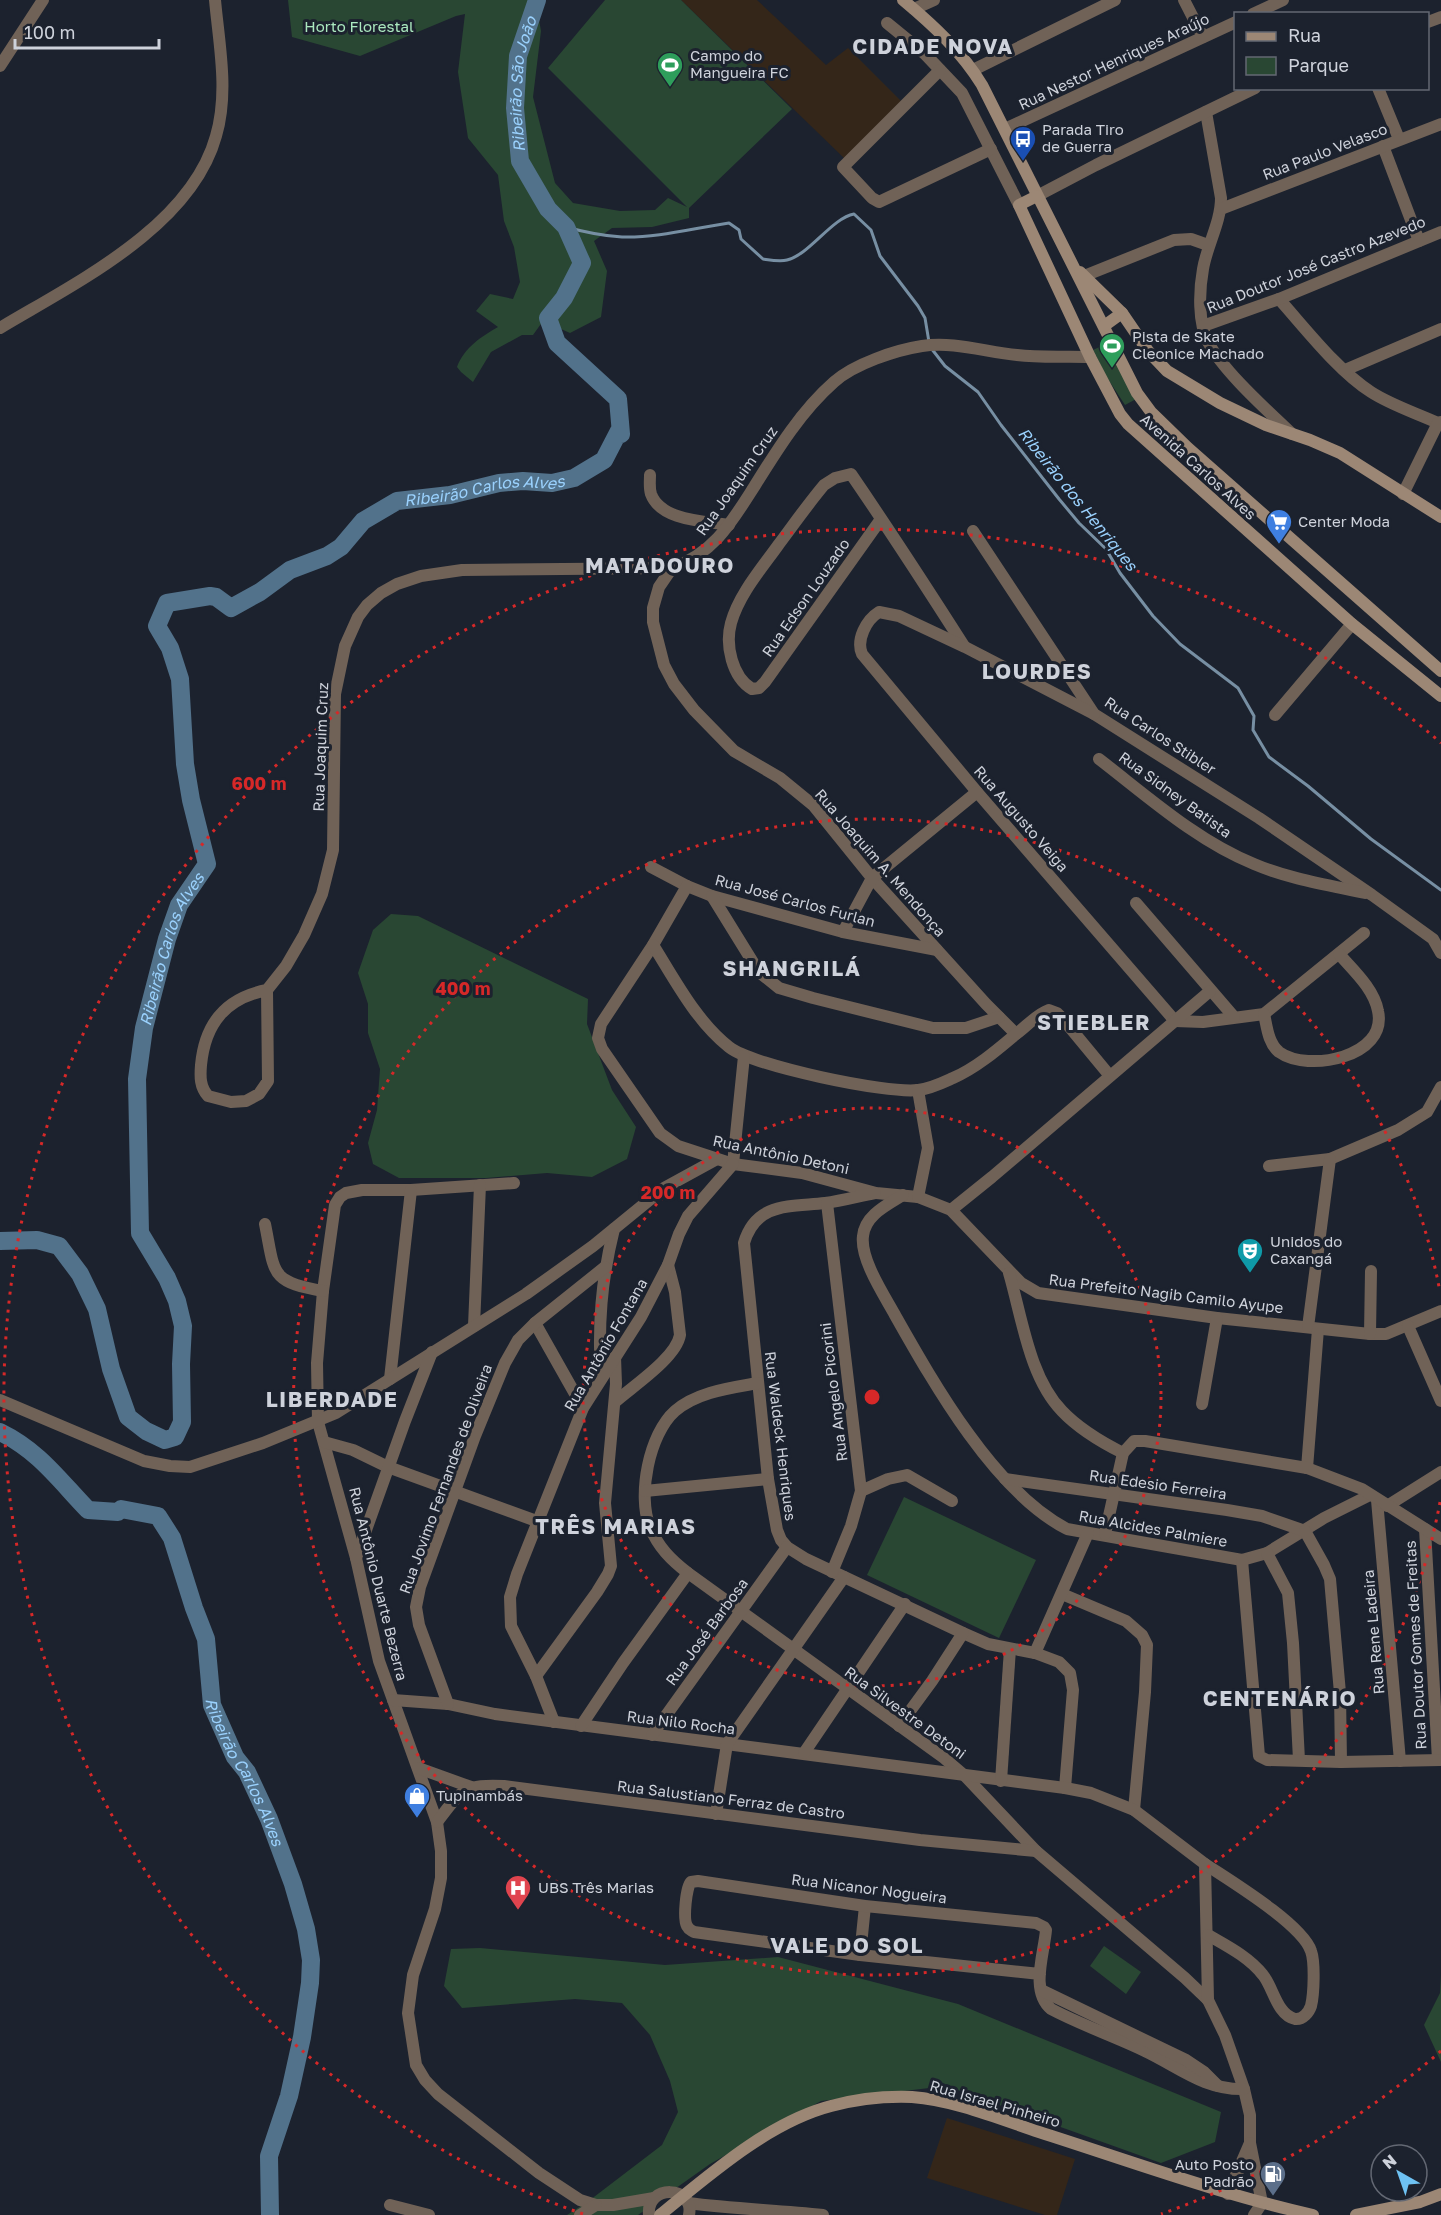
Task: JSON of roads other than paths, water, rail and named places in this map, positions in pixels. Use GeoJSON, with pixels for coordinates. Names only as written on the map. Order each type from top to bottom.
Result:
{"type":"FeatureCollection","features":[{"type":"Feature","properties":{"kind":"main road"},"geometry":{"type":"LineString","coordinates":[[903,0],[937,29],[973,70],[1005,129],[1137,393],[1165,426],[1437,666]]}},
{"type":"Feature","properties":{"kind":"main road"},"geometry":{"type":"LineString","coordinates":[[1019,205],[1037,196]]}},
{"type":"Feature","properties":{"kind":"main road","name":"Avenida Carlos Alves"},"geometry":{"type":"LineString","coordinates":[[1019,205],[1090,357],[1120,414],[1128,424],[1352,624],[1441,696]]}},
{"type":"Feature","properties":{"kind":"main road"},"geometry":{"type":"LineString","coordinates":[[1073,266],[1122,313],[1148,351],[1167,371],[1230,408],[1266,425],[1340,453],[1441,517]]}},
{"type":"Feature","properties":{"kind":"main road"},"geometry":{"type":"LineString","coordinates":[[1101,320],[1122,313]]}},
{"type":"Feature","properties":{"kind":"main road","name":"Rua Israel Pinheiro"},"geometry":{"type":"LineString","coordinates":[[660,2215],[687,2205],[743,2151],[792,2121],[832,2105],[886,2097],[914,2097],[973,2111],[1228,2194],[1313,2215]]}},
{"type":"Feature","properties":{"kind":"main road"},"geometry":{"type":"LineString","coordinates":[[1356,2215],[1420,2202],[1441,2194]]}},
{"type":"Feature","properties":{"kind":"street"},"geometry":{"type":"LineString","coordinates":[[0,328],[124,250],[150,230],[193,185],[207,162],[217,135],[223,93],[215,0]]}},
{"type":"Feature","properties":{"kind":"street"},"geometry":{"type":"LineString","coordinates":[[914,9],[934,0]]}},
{"type":"Feature","properties":{"kind":"street"},"geometry":{"type":"LineString","coordinates":[[973,70],[1114,0]]}},
{"type":"Feature","properties":{"kind":"street"},"geometry":{"type":"LineString","coordinates":[[1184,0],[1203,37]]}},
{"type":"Feature","properties":{"kind":"street"},"geometry":{"type":"LineString","coordinates":[[1257,12],[1283,0]]}},
{"type":"Feature","properties":{"kind":"street"},"geometry":{"type":"LineString","coordinates":[[0,66],[38,2]]}},
{"type":"Feature","properties":{"kind":"street"},"geometry":{"type":"LineString","coordinates":[[887,23],[940,70],[962,93],[1019,205]]}},
{"type":"Feature","properties":{"kind":"street","name":"Rua Nestor Henriques Araújo"},"geometry":{"type":"LineString","coordinates":[[1005,129],[1234,23]]}},
{"type":"Feature","properties":{"kind":"street"},"geometry":{"type":"LineString","coordinates":[[940,70],[843,167],[872,198],[876,201],[883,201],[991,149]]}},
{"type":"Feature","properties":{"kind":"street"},"geometry":{"type":"LineString","coordinates":[[1037,196],[1252,90]]}},
{"type":"Feature","properties":{"kind":"street"},"geometry":{"type":"LineString","coordinates":[[1379,90],[1400,139]]}},
{"type":"Feature","properties":{"kind":"street"},"geometry":{"type":"LineString","coordinates":[[1206,112],[1221,209],[1208,245],[1202,272],[1203,326],[1208,341],[1224,364],[1292,434]]}},
{"type":"Feature","properties":{"kind":"street","name":"Rua Paulo Velasco"},"geometry":{"type":"LineString","coordinates":[[1221,209],[1441,124]]}},
{"type":"Feature","properties":{"kind":"street"},"geometry":{"type":"LineString","coordinates":[[1383,146],[1419,241]]}},
{"type":"Feature","properties":{"kind":"street","name":"Rua Doutor José Castro Azevedo"},"geometry":{"type":"LineString","coordinates":[[1203,326],[1279,299],[1441,232]]}},
{"type":"Feature","properties":{"kind":"street"},"geometry":{"type":"LineString","coordinates":[[1084,276],[1174,240],[1191,239],[1208,245]]}},
{"type":"Feature","properties":{"kind":"street"},"geometry":{"type":"LineString","coordinates":[[1279,299],[1345,370],[1371,392],[1440,423],[1403,494]]}},
{"type":"Feature","properties":{"kind":"street"},"geometry":{"type":"LineString","coordinates":[[1345,370],[1441,329]]}},
{"type":"Feature","properties":{"kind":"street","name":"Rua Joaquim Cruz"},"geometry":{"type":"LineString","coordinates":[[267,990],[286,966],[322,894],[333,850],[335,694],[345,646],[357,617],[366,605],[381,593],[397,584],[421,576],[462,570],[672,568],[696,558],[709,548],[729,525],[793,428],[835,381],[850,370],[898,352],[921,346],[943,344],[1019,356],[1090,357]]}},
{"type":"Feature","properties":{"kind":"street","name":"Rua Edson Louzado"},"geometry":{"type":"LineString","coordinates":[[851,474],[881,519],[765,682],[759,688],[752,689],[738,678],[729,639],[734,614],[760,570],[824,485],[835,478],[851,474]]}},
{"type":"Feature","properties":{"kind":"street"},"geometry":{"type":"LineString","coordinates":[[650,475],[650,492],[668,512],[729,525]]}},
{"type":"Feature","properties":{"kind":"street"},"geometry":{"type":"LineString","coordinates":[[881,519],[965,647],[1095,714]]}},
{"type":"Feature","properties":{"kind":"street","name":"Rua Carlos Stibler"},"geometry":{"type":"LineString","coordinates":[[973,531],[1095,714],[1258,818],[1389,908],[1437,936]]}},
{"type":"Feature","properties":{"kind":"street","name":"Rua Joaquim A. Mendonça"},"geometry":{"type":"LineString","coordinates":[[672,568],[659,587],[653,608],[653,622],[664,665],[674,684],[694,710],[734,751],[780,778],[813,805],[872,878],[1016,1034]]}},
{"type":"Feature","properties":{"kind":"street","name":"Rua Augusto Veiga"},"geometry":{"type":"LineString","coordinates":[[965,647],[899,616],[884,612],[874,615],[864,630],[860,644],[862,654],[977,792],[1175,1021]]}},
{"type":"Feature","properties":{"kind":"street"},"geometry":{"type":"LineString","coordinates":[[1275,715],[1352,624]]}},
{"type":"Feature","properties":{"kind":"street","name":"Rua Sidney Batista"},"geometry":{"type":"LineString","coordinates":[[1099,759],[1189,827],[1227,851],[1275,872],[1372,895]]}},
{"type":"Feature","properties":{"kind":"street"},"geometry":{"type":"LineString","coordinates":[[843,932],[872,878],[977,792]]}},
{"type":"Feature","properties":{"kind":"street","name":"Rua José Carlos Furlan"},"geometry":{"type":"LineString","coordinates":[[651,867],[712,896],[843,932],[937,950]]}},
{"type":"Feature","properties":{"kind":"street"},"geometry":{"type":"LineString","coordinates":[[687,886],[653,945],[708,1028],[744,1056],[825,1078],[883,1088],[918,1090],[956,1077],[976,1065],[1045,1011],[1052,1010],[1062,1018],[1110,1076]]}},
{"type":"Feature","properties":{"kind":"street"},"geometry":{"type":"LineString","coordinates":[[712,896],[754,965],[768,981],[779,988],[813,999],[933,1028],[966,1028],[999,1017]]}},
{"type":"Feature","properties":{"kind":"street"},"geometry":{"type":"LineString","coordinates":[[1136,903],[1234,1017]]}},
{"type":"Feature","properties":{"kind":"street"},"geometry":{"type":"LineString","coordinates":[[1175,1021],[1203,1022],[1264,1014],[1364,933]]}},
{"type":"Feature","properties":{"kind":"street"},"geometry":{"type":"LineString","coordinates":[[1437,936],[1441,953]]}},
{"type":"Feature","properties":{"kind":"street","name":"Rua Antônio Detoni"},"geometry":{"type":"LineString","coordinates":[[653,945],[601,1023],[598,1043],[660,1133],[678,1146],[733,1164],[802,1173],[876,1193]]}},
{"type":"Feature","properties":{"kind":"street"},"geometry":{"type":"LineString","coordinates":[[1264,1014],[1273,1045],[1279,1052],[1288,1056],[1319,1062],[1346,1057],[1364,1046],[1376,1030],[1379,1013],[1365,984],[1339,954]]}},
{"type":"Feature","properties":{"kind":"street"},"geometry":{"type":"LineString","coordinates":[[267,990],[269,1067],[268,1081],[264,1089],[246,1101],[231,1102],[208,1096],[200,1078],[202,1051],[208,1030],[216,1018],[233,1003],[251,993],[267,990]]}},
{"type":"Feature","properties":{"kind":"street"},"geometry":{"type":"LineString","coordinates":[[951,1210],[1210,991]]}},
{"type":"Feature","properties":{"kind":"street"},"geometry":{"type":"LineString","coordinates":[[733,1164],[740,1116],[744,1056]]}},
{"type":"Feature","properties":{"kind":"street"},"geometry":{"type":"LineString","coordinates":[[1269,1166],[1330,1159],[1398,1130],[1427,1112],[1441,1087]]}},
{"type":"Feature","properties":{"kind":"street"},"geometry":{"type":"LineString","coordinates":[[918,1090],[928,1148],[918,1197]]}},
{"type":"Feature","properties":{"kind":"street"},"geometry":{"type":"LineString","coordinates":[[0,1400],[144,1461],[190,1467],[227,1456],[336,1413],[526,1294],[593,1246],[664,1188],[717,1159]]}},
{"type":"Feature","properties":{"kind":"street"},"geometry":{"type":"LineString","coordinates":[[1307,1468],[1313,1328],[1330,1159]]}},
{"type":"Feature","properties":{"kind":"street","name":"Rua Antônio Fontana"},"geometry":{"type":"LineString","coordinates":[[554,1722],[536,1676],[511,1626],[510,1597],[517,1574],[583,1408],[641,1317],[668,1265],[688,1216],[733,1164]]}},
{"type":"Feature","properties":{"kind":"street"},"geometry":{"type":"LineString","coordinates":[[390,1379],[411,1190],[514,1183]]}},
{"type":"Feature","properties":{"kind":"street"},"geometry":{"type":"LineString","coordinates":[[474,1326],[480,1185]]}},
{"type":"Feature","properties":{"kind":"street","name":"Rua Antônio Duarte Bezerra"},"geometry":{"type":"LineString","coordinates":[[411,1190],[362,1190],[346,1193],[336,1201],[323,1291],[317,1363],[318,1422],[356,1558],[379,1661],[437,1822],[441,1851],[441,1878],[435,1909],[413,1975],[408,2013],[416,2064],[424,2080],[438,2094],[538,2173],[579,2200],[596,2205],[630,2204],[654,2198],[665,2191],[672,2191],[687,2205],[823,2215]]}},
{"type":"Feature","properties":{"kind":"street","name":"Rua Prefeito Nagib Camilo Ayupe"},"geometry":{"type":"LineString","coordinates":[[876,1193],[918,1197],[951,1210],[1021,1283],[1038,1293],[1217,1318],[1370,1334],[1386,1334],[1441,1311]]}},
{"type":"Feature","properties":{"kind":"street","name":"Rua Waldeck Henriques"},"geometry":{"type":"LineString","coordinates":[[787,1547],[777,1530],[768,1479],[743,1252],[747,1232],[761,1216],[772,1210],[787,1206],[827,1203],[876,1193]]}},
{"type":"Feature","properties":{"kind":"street","name":"Rua Alcides Palmiere"},"geometry":{"type":"LineString","coordinates":[[903,1195],[869,1220],[862,1237],[873,1274],[929,1375],[968,1433],[1005,1479],[1052,1521],[1067,1529],[1242,1560]]}},
{"type":"Feature","properties":{"kind":"street","name":"Rua Angelo Picorini"},"geometry":{"type":"LineString","coordinates":[[727,1744],[792,1649],[838,1575],[861,1491],[827,1203]]}},
{"type":"Feature","properties":{"kind":"street"},"geometry":{"type":"LineString","coordinates":[[265,1224],[275,1270],[281,1279],[297,1287],[323,1291]]}},
{"type":"Feature","properties":{"kind":"street"},"geometry":{"type":"LineString","coordinates":[[601,1379],[598,1336],[605,1267],[614,1228]]}},
{"type":"Feature","properties":{"kind":"street"},"geometry":{"type":"LineString","coordinates":[[615,1402],[669,1355],[679,1342],[675,1292],[668,1265]]}},
{"type":"Feature","properties":{"kind":"street","name":"Rua Jovimo Fernandes de Oliveira"},"geometry":{"type":"LineString","coordinates":[[448,1704],[419,1625],[416,1608],[420,1587],[475,1436],[505,1363],[518,1340],[535,1323],[605,1267]]}},
{"type":"Feature","properties":{"kind":"street"},"geometry":{"type":"LineString","coordinates":[[1007,1269],[1028,1346],[1049,1394],[1061,1410],[1079,1426],[1123,1454]]}},
{"type":"Feature","properties":{"kind":"street"},"geometry":{"type":"LineString","coordinates":[[1370,1334],[1371,1272]]}},
{"type":"Feature","properties":{"kind":"street"},"geometry":{"type":"LineString","coordinates":[[1202,1404],[1217,1318]]}},
{"type":"Feature","properties":{"kind":"street"},"geometry":{"type":"LineString","coordinates":[[535,1323],[583,1408]]}},
{"type":"Feature","properties":{"kind":"street"},"geometry":{"type":"LineString","coordinates":[[1408,1326],[1441,1401]]}},
{"type":"Feature","properties":{"kind":"street"},"geometry":{"type":"LineString","coordinates":[[356,1558],[432,1352]]}},
{"type":"Feature","properties":{"kind":"street"},"geometry":{"type":"LineString","coordinates":[[536,1676],[597,1592],[611,1566],[605,1503],[615,1402],[615,1357]]}},
{"type":"Feature","properties":{"kind":"street","name":"Rua Silvestre Detoni"},"geometry":{"type":"LineString","coordinates":[[758,1383],[692,1400],[674,1412],[661,1428],[650,1453],[645,1491],[649,1526],[669,1559],[965,1776],[1036,1851],[1208,2000],[1225,2036],[1251,2115],[1250,2143],[1262,2203]]}},
{"type":"Feature","properties":{"kind":"street"},"geometry":{"type":"LineString","coordinates":[[1105,1534],[1123,1454],[1134,1441],[1145,1441],[1307,1468],[1348,1483],[1441,1539]]}},
{"type":"Feature","properties":{"kind":"street"},"geometry":{"type":"LineString","coordinates":[[324,1442],[353,1450],[388,1467],[456,1490],[538,1522]]}},
{"type":"Feature","properties":{"kind":"street"},"geometry":{"type":"LineString","coordinates":[[1439,1760],[1341,1762],[1263,1759],[1259,1756],[1242,1560],[1267,1553],[1324,1518],[1378,1500],[1441,1472]]}},
{"type":"Feature","properties":{"kind":"street"},"geometry":{"type":"LineString","coordinates":[[861,1491],[898,1475],[907,1475],[952,1501]]}},
{"type":"Feature","properties":{"kind":"street"},"geometry":{"type":"LineString","coordinates":[[645,1491],[768,1479]]}},
{"type":"Feature","properties":{"kind":"street","name":"Rua Edesio Ferreira"},"geometry":{"type":"LineString","coordinates":[[1005,1479],[1262,1516],[1305,1530]]}},
{"type":"Feature","properties":{"kind":"street","name":"Rua Rene Ladeira"},"geometry":{"type":"LineString","coordinates":[[1378,1500],[1400,1761]]}},
{"type":"Feature","properties":{"kind":"street","name":"Rua Doutor Gomes de Freitas"},"geometry":{"type":"LineString","coordinates":[[1425,1529],[1439,1760]]}},
{"type":"Feature","properties":{"kind":"street"},"geometry":{"type":"LineString","coordinates":[[1305,1530],[1330,1579],[1340,1693],[1341,1762]]}},
{"type":"Feature","properties":{"kind":"street"},"geometry":{"type":"LineString","coordinates":[[1035,1653],[1088,1533]]}},
{"type":"Feature","properties":{"kind":"street"},"geometry":{"type":"LineString","coordinates":[[787,1547],[838,1575],[988,1644],[1035,1653],[1059,1662],[1065,1667],[1073,1679],[1065,1788]]}},
{"type":"Feature","properties":{"kind":"street","name":"Rua José Barbosa"},"geometry":{"type":"LineString","coordinates":[[652,1735],[787,1547]]}},
{"type":"Feature","properties":{"kind":"street"},"geometry":{"type":"LineString","coordinates":[[1267,1553],[1288,1593],[1299,1760]]}},
{"type":"Feature","properties":{"kind":"street"},"geometry":{"type":"LineString","coordinates":[[581,1726],[688,1573]]}},
{"type":"Feature","properties":{"kind":"street"},"geometry":{"type":"LineString","coordinates":[[1062,1594],[1126,1622],[1142,1635],[1147,1645],[1134,1810]]}},
{"type":"Feature","properties":{"kind":"street"},"geometry":{"type":"LineString","coordinates":[[804,1753],[905,1604]]}},
{"type":"Feature","properties":{"kind":"street"},"geometry":{"type":"LineString","coordinates":[[899,1726],[963,1633]]}},
{"type":"Feature","properties":{"kind":"street"},"geometry":{"type":"LineString","coordinates":[[1001,1781],[1010,1649]]}},
{"type":"Feature","properties":{"kind":"street","name":"Rua Nilo Rocha"},"geometry":{"type":"LineString","coordinates":[[393,1700],[448,1704],[495,1714],[1065,1788],[1100,1796],[1134,1810],[1276,1914],[1307,1943],[1312,1959],[1310,2011],[1300,2019],[1289,2016],[1280,2007],[1264,1976],[1245,1958],[1208,1935]]}},
{"type":"Feature","properties":{"kind":"street"},"geometry":{"type":"LineString","coordinates":[[716,1814],[727,1744]]}},
{"type":"Feature","properties":{"kind":"street"},"geometry":{"type":"LineString","coordinates":[[418,1768],[471,1787]]}},
{"type":"Feature","properties":{"kind":"street","name":"Rua Salustiano Ferraz de Castro"},"geometry":{"type":"LineString","coordinates":[[471,1787],[504,1786],[920,1840],[1036,1851]]}},
{"type":"Feature","properties":{"kind":"street"},"geometry":{"type":"LineString","coordinates":[[437,1822],[452,1802],[471,1787]]}},
{"type":"Feature","properties":{"kind":"street"},"geometry":{"type":"LineString","coordinates":[[1205,1864],[1208,2000]]}},
{"type":"Feature","properties":{"kind":"street","name":"Rua Nicanor Nogueira"},"geometry":{"type":"LineString","coordinates":[[860,1955],[691,1931],[685,1920],[687,1886],[691,1882],[698,1881],[865,1906],[1036,1923],[1046,1930],[1040,1974]]}},
{"type":"Feature","properties":{"kind":"street"},"geometry":{"type":"LineString","coordinates":[[865,1906],[860,1955],[1040,1974],[1042,1999],[1051,2009],[1148,2052],[1203,2082],[1220,2088],[1244,2089]]}},
{"type":"Feature","properties":{"kind":"street","name":"Rua Silvestre Detoni"},"geometry":{"type":"LineString","coordinates":[[1228,2194],[1250,2143]]}},
{"type":"Feature","properties":{"kind":"street"},"geometry":{"type":"LineString","coordinates":[[649,2215],[650,2204],[654,2198]]}},
{"type":"Feature","properties":{"kind":"street"},"geometry":{"type":"LineString","coordinates":[[1254,2215],[1262,2203]]}},
{"type":"Feature","properties":{"kind":"street"},"geometry":{"type":"LineString","coordinates":[[390,2205],[429,2215]]}},
{"type":"Feature","properties":{"kind":"street"},"geometry":{"type":"LineString","coordinates":[[580,2215],[596,2205]]}},
{"type":"Feature","properties":{"kind":"waterway","name":"Ribeirão Carlos Alves"},"geometry":{"type":"LineString","coordinates":[[0,1241],[37,1240],[59,1246],[80,1274],[97,1309],[111,1369],[128,1417],[146,1431],[165,1440],[175,1437],[182,1422],[183,1326],[177,1301],[167,1278],[140,1233],[137,1079],[144,1028],[167,939],[179,905],[207,864],[191,800],[185,764],[180,679],[170,648],[157,626],[167,603],[210,596],[216,597],[231,608],[260,592],[290,570],[327,556],[341,547],[363,521],[397,501],[450,495],[499,483],[523,481],[552,483],[574,478],[604,460],[619,431],[621,434],[618,399],[557,343],[548,318],[564,298],[582,263],[566,227],[548,209],[520,161],[515,108],[518,56],[537,0]]}},
{"type":"Feature","properties":{"kind":"waterway","name":"Ribeirão dos Henriques"},"geometry":{"type":"LineString","coordinates":[[566,227],[601,235],[635,237],[729,223],[739,230],[741,239],[763,259],[781,261],[795,257],[837,222],[854,214],[871,230],[880,256],[918,306],[925,318],[929,342]]}},
{"type":"Feature","properties":{"kind":"waterway","name":"Ribeirão dos Henriques"},"geometry":{"type":"LineString","coordinates":[[931,348],[945,366],[978,392],[1059,499],[1079,523],[1106,549],[1120,573],[1153,616],[1180,644],[1238,688],[1254,716],[1253,730],[1269,757],[1308,786],[1371,839],[1441,890]]}},
{"type":"Feature","properties":{"kind":"waterway","name":"Ribeirão Carlos Alves"},"geometry":{"type":"LineString","coordinates":[[0,1432],[37,1457],[88,1510],[118,1512],[121,1509],[158,1516],[172,1538],[206,1639],[212,1705],[235,1757],[247,1772],[269,1819],[293,1884],[306,1929],[311,1960],[310,1983],[302,2037],[289,2096],[269,2156],[270,2215]]}},
{"type":"Feature","properties":{"kind":"place","name":"Campo do Mangueira FC"},"geometry":{"type":"Point","coordinates":[670,88]}},
{"type":"Feature","properties":{"kind":"place","name":"Parada Tiro de Guerra"},"geometry":{"type":"Point","coordinates":[1023,162]}},
{"type":"Feature","properties":{"kind":"place","name":"Pista de Skate Cleonice Machado"},"geometry":{"type":"Point","coordinates":[1112,369]}},
{"type":"Feature","properties":{"kind":"place","name":"Center Moda"},"geometry":{"type":"Point","coordinates":[1279,545]}},
{"type":"Feature","properties":{"kind":"place","name":"Unidos do Caxangá"},"geometry":{"type":"Point","coordinates":[1250,1274]}},
{"type":"Feature","properties":{"kind":"place","name":"Tupinambás"},"geometry":{"type":"Point","coordinates":[417,1819]}},
{"type":"Feature","properties":{"kind":"place","name":"UBS Três Marias"},"geometry":{"type":"Point","coordinates":[518,1911]}},
{"type":"Feature","properties":{"kind":"place","name":"Auto Posto Padrão"},"geometry":{"type":"Point","coordinates":[1273,2197]}},
{"type":"Feature","properties":{"kind":"district","name":"CIDADE NOVA"},"geometry":{"type":"Point","coordinates":[933,47]}},
{"type":"Feature","properties":{"kind":"district","name":"MATADOURO"},"geometry":{"type":"Point","coordinates":[660,566]}},
{"type":"Feature","properties":{"kind":"district","name":"LOURDES"},"geometry":{"type":"Point","coordinates":[1037,672]}},
{"type":"Feature","properties":{"kind":"district","name":"SHANGRILÁ"},"geometry":{"type":"Point","coordinates":[792,969]}},
{"type":"Feature","properties":{"kind":"district","name":"STIEBLER"},"geometry":{"type":"Point","coordinates":[1094,1023]}},
{"type":"Feature","properties":{"kind":"district","name":"LIBERDADE"},"geometry":{"type":"Point","coordinates":[332,1400]}},
{"type":"Feature","properties":{"kind":"district","name":"TRÊS MARIAS"},"geometry":{"type":"Point","coordinates":[616,1527]}},
{"type":"Feature","properties":{"kind":"district","name":"CENTENÁRIO"},"geometry":{"type":"Point","coordinates":[1280,1699]}},
{"type":"Feature","properties":{"kind":"district","name":"VALE DO SOL"},"geometry":{"type":"Point","coordinates":[847,1946]}},
{"type":"Feature","properties":{"kind":"park label","name":"Horto Florestal"},"geometry":{"type":"Point","coordinates":[359,27]}},
{"type":"Feature","properties":{"kind":"water label","name":"Ribeirão São João"},"geometry":{"type":"Point","coordinates":[527,85]}}]}
